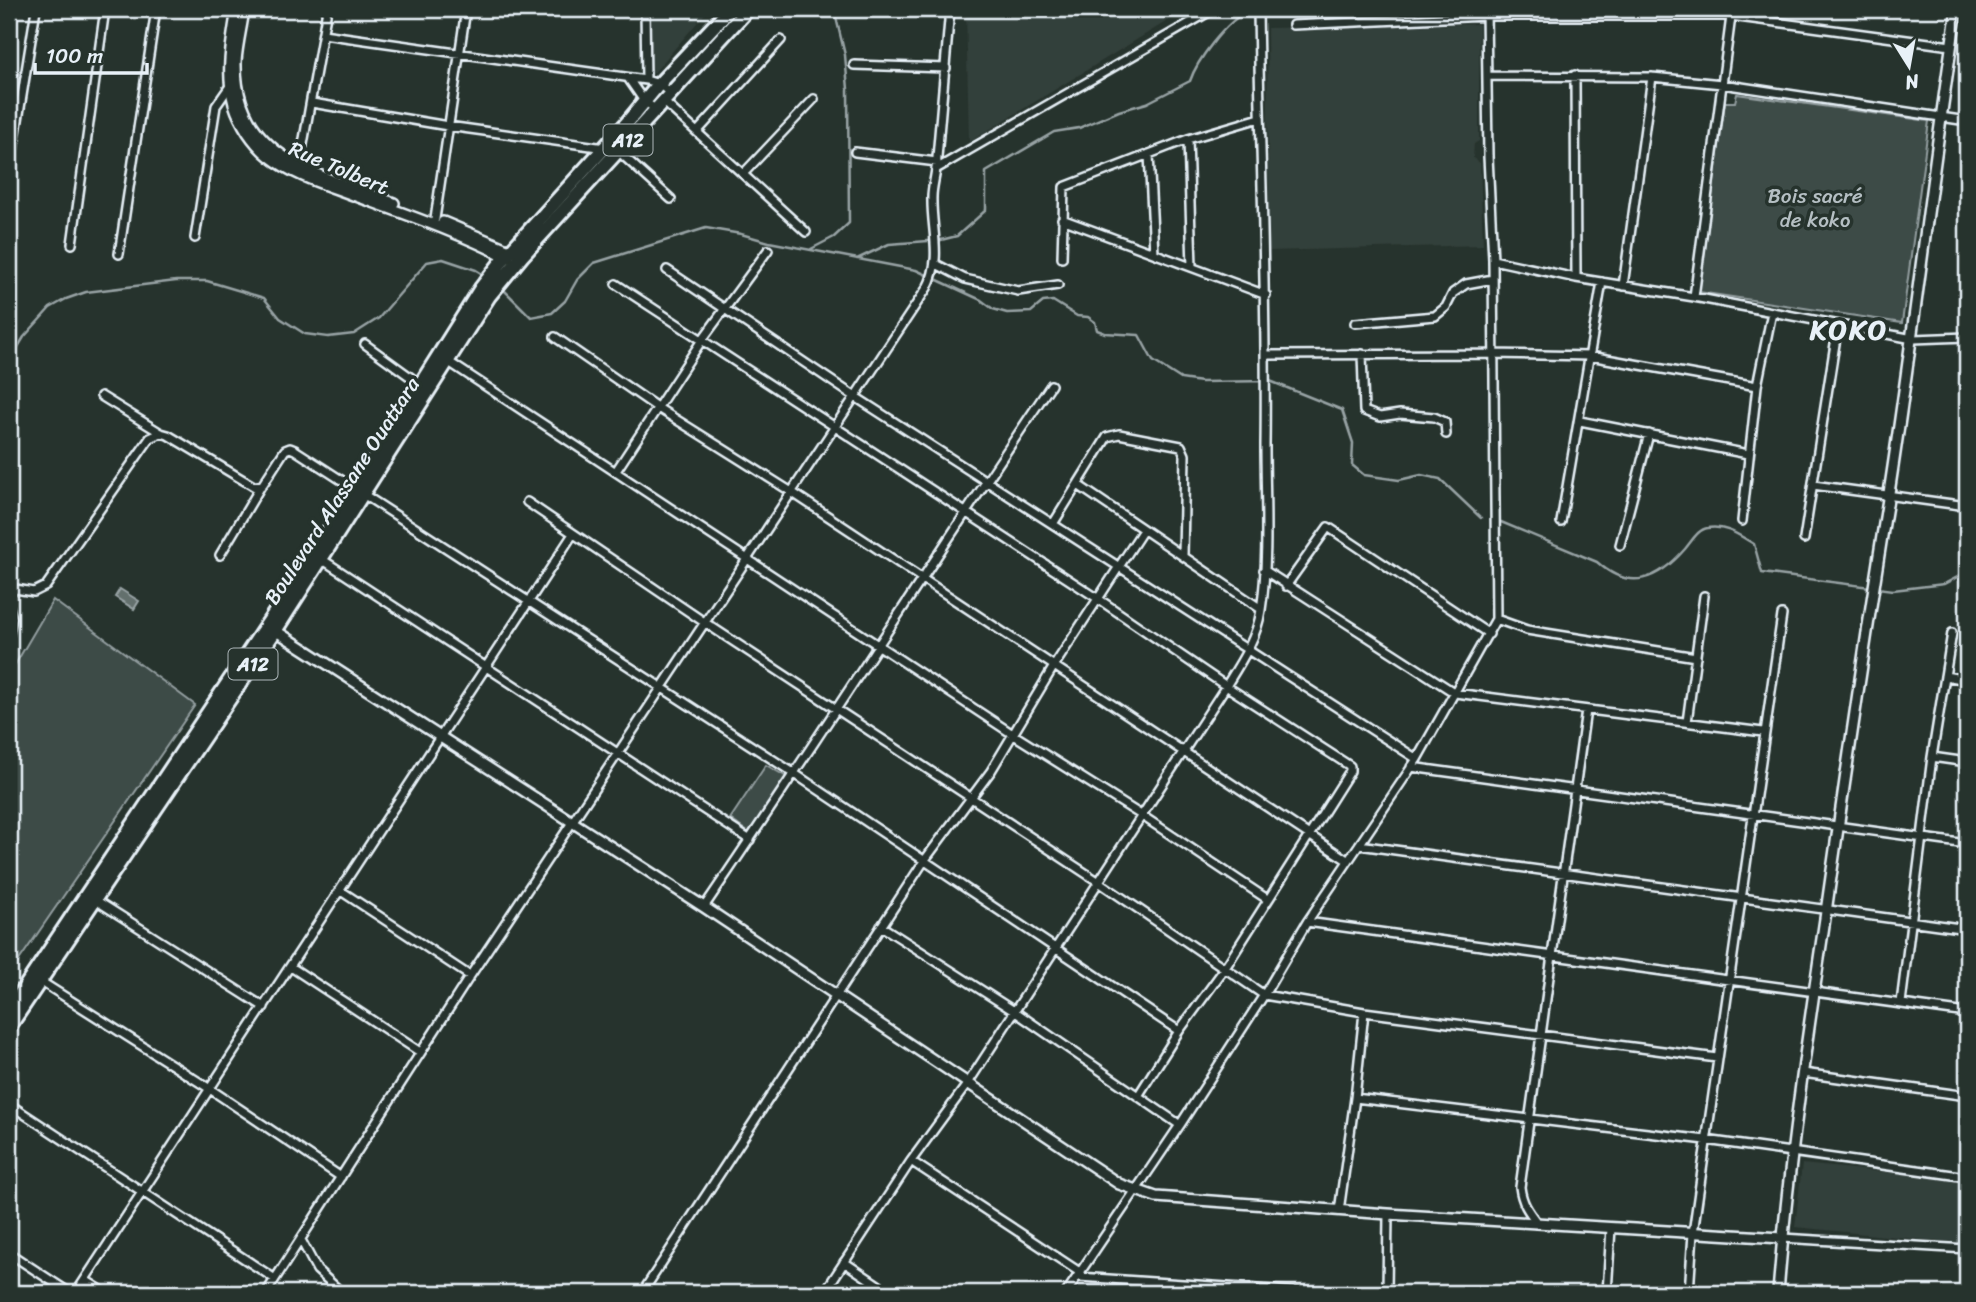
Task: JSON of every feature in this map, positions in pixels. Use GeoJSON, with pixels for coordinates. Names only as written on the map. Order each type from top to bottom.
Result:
{"type":"FeatureCollection","features":[{"type":"Feature","properties":{"kind":"main road","name":"Boulevard Alassane Ouattara"},"geometry":{"type":"LineString","coordinates":[[658,101],[652,82],[730,9]]}},
{"type":"Feature","properties":{"kind":"main road","name":"Boulevard Alassane Ouattara"},"geometry":{"type":"LineString","coordinates":[[9,1011],[90,896],[318,556],[485,292],[511,260],[658,101],[748,9]]}},
{"type":"Feature","properties":{"kind":"main road","name":"Boulevard Alassane Ouattara"},"geometry":{"type":"LineString","coordinates":[[360,490],[420,384],[443,358]]}},
{"type":"Feature","properties":{"kind":"main road","name":"Boulevard Alassane Ouattara"},"geometry":{"type":"LineString","coordinates":[[9,1027],[40,981],[90,896]]}},
{"type":"Feature","properties":{"kind":"street"},"geometry":{"type":"LineString","coordinates":[[9,176],[36,9]]}},
{"type":"Feature","properties":{"kind":"street"},"geometry":{"type":"LineString","coordinates":[[72,244],[105,9]]}},
{"type":"Feature","properties":{"kind":"street"},"geometry":{"type":"LineString","coordinates":[[119,254],[156,9]]}},
{"type":"Feature","properties":{"kind":"street","name":"Rue Tolbert"},"geometry":{"type":"LineString","coordinates":[[237,9],[229,58],[230,86],[234,103],[247,130],[261,150],[296,173],[436,226],[511,260]]}},
{"type":"Feature","properties":{"kind":"street","name":"Rue Tolbert"},"geometry":{"type":"LineString","coordinates":[[244,9],[236,59],[237,85],[244,112],[260,137],[277,154],[299,167],[435,219],[511,260]]}},
{"type":"Feature","properties":{"kind":"street"},"geometry":{"type":"LineString","coordinates":[[299,167],[327,9]]}},
{"type":"Feature","properties":{"kind":"street"},"geometry":{"type":"LineString","coordinates":[[435,219],[466,9]]}},
{"type":"Feature","properties":{"kind":"street"},"geometry":{"type":"LineString","coordinates":[[645,9],[652,82],[658,101]]}},
{"type":"Feature","properties":{"kind":"street"},"geometry":{"type":"LineString","coordinates":[[266,1293],[420,1052],[746,556],[927,288],[936,264],[932,194],[937,166],[950,9]]}},
{"type":"Feature","properties":{"kind":"street"},"geometry":{"type":"LineString","coordinates":[[855,152],[937,166],[1214,9]]}},
{"type":"Feature","properties":{"kind":"street"},"geometry":{"type":"LineString","coordinates":[[824,1293],[911,1161],[968,1083],[1099,882],[1226,686],[1248,650],[1256,630],[1261,609],[1264,570],[1266,387],[1258,9]]}},
{"type":"Feature","properties":{"kind":"street"},"geometry":{"type":"LineString","coordinates":[[1778,1293],[1782,1238],[1814,992],[1872,587],[1913,340],[1940,117],[1957,9]]}},
{"type":"Feature","properties":{"kind":"street"},"geometry":{"type":"LineString","coordinates":[[1293,25],[1486,12],[1732,12],[1951,46]]}},
{"type":"Feature","properties":{"kind":"street"},"geometry":{"type":"LineString","coordinates":[[1066,1293],[1180,1125],[1347,860],[1417,758],[1496,619],[1493,260],[1486,12]]}},
{"type":"Feature","properties":{"kind":"street"},"geometry":{"type":"LineString","coordinates":[[1694,297],[1732,12]]}},
{"type":"Feature","properties":{"kind":"street"},"geometry":{"type":"LineString","coordinates":[[323,34],[652,82]]}},
{"type":"Feature","properties":{"kind":"street"},"geometry":{"type":"LineString","coordinates":[[697,132],[781,40]]}},
{"type":"Feature","properties":{"kind":"street"},"geometry":{"type":"LineString","coordinates":[[854,65],[946,68]]}},
{"type":"Feature","properties":{"kind":"street"},"geometry":{"type":"LineString","coordinates":[[1575,75],[1576,278]]}},
{"type":"Feature","properties":{"kind":"street"},"geometry":{"type":"LineString","coordinates":[[1489,76],[1651,77],[1722,84],[1967,121]]}},
{"type":"Feature","properties":{"kind":"street"},"geometry":{"type":"LineString","coordinates":[[1623,285],[1651,77]]}},
{"type":"Feature","properties":{"kind":"street"},"geometry":{"type":"LineString","coordinates":[[628,78],[697,132],[806,232]]}},
{"type":"Feature","properties":{"kind":"street"},"geometry":{"type":"LineString","coordinates":[[195,237],[215,106],[230,86]]}},
{"type":"Feature","properties":{"kind":"street"},"geometry":{"type":"LineString","coordinates":[[743,174],[814,99]]}},
{"type":"Feature","properties":{"kind":"street"},"geometry":{"type":"LineString","coordinates":[[312,103],[612,151],[671,199]]}},
{"type":"Feature","properties":{"kind":"street"},"geometry":{"type":"LineString","coordinates":[[1062,258],[1064,187],[1188,139],[1260,118]]}},
{"type":"Feature","properties":{"kind":"street"},"geometry":{"type":"LineString","coordinates":[[1188,139],[1192,267]]}},
{"type":"Feature","properties":{"kind":"street"},"geometry":{"type":"LineString","coordinates":[[1149,154],[1154,253]]}},
{"type":"Feature","properties":{"kind":"street"},"geometry":{"type":"LineString","coordinates":[[1062,219],[1266,295]]}},
{"type":"Feature","properties":{"kind":"street"},"geometry":{"type":"LineString","coordinates":[[616,471],[702,340],[768,250]]}},
{"type":"Feature","properties":{"kind":"street"},"geometry":{"type":"LineString","coordinates":[[1493,260],[1576,278],[1694,297],[1913,340],[1967,337]]}},
{"type":"Feature","properties":{"kind":"street"},"geometry":{"type":"LineString","coordinates":[[936,264],[965,279],[1017,291],[1058,285]]}},
{"type":"Feature","properties":{"kind":"street"},"geometry":{"type":"LineString","coordinates":[[667,270],[1116,567],[1417,758]]}},
{"type":"Feature","properties":{"kind":"street"},"geometry":{"type":"LineString","coordinates":[[1355,323],[1435,316],[1447,307],[1453,293],[1466,284],[1493,279]]}},
{"type":"Feature","properties":{"kind":"street"},"geometry":{"type":"LineString","coordinates":[[1561,522],[1602,282]]}},
{"type":"Feature","properties":{"kind":"street"},"geometry":{"type":"LineString","coordinates":[[616,284],[1350,766],[1350,771],[1225,968],[1179,1031],[1138,1096]]}},
{"type":"Feature","properties":{"kind":"street"},"geometry":{"type":"LineString","coordinates":[[1742,521],[1757,386],[1772,312]]}},
{"type":"Feature","properties":{"kind":"street"},"geometry":{"type":"LineString","coordinates":[[1804,539],[1838,325]]}},
{"type":"Feature","properties":{"kind":"street"},"geometry":{"type":"LineString","coordinates":[[555,337],[658,408],[790,491],[1347,860]]}},
{"type":"Feature","properties":{"kind":"street"},"geometry":{"type":"LineString","coordinates":[[365,344],[420,384]]}},
{"type":"Feature","properties":{"kind":"street"},"geometry":{"type":"LineString","coordinates":[[1362,354],[1364,411],[1380,417],[1400,414],[1434,417],[1445,422],[1446,434]]}},
{"type":"Feature","properties":{"kind":"street"},"geometry":{"type":"LineString","coordinates":[[1266,355],[1590,356],[1757,386]]}},
{"type":"Feature","properties":{"kind":"street"},"geometry":{"type":"LineString","coordinates":[[443,358],[1268,900]]}},
{"type":"Feature","properties":{"kind":"street"},"geometry":{"type":"LineString","coordinates":[[704,907],[795,774],[877,645],[1051,384]]}},
{"type":"Feature","properties":{"kind":"street"},"geometry":{"type":"LineString","coordinates":[[101,396],[255,487],[261,486]]}},
{"type":"Feature","properties":{"kind":"street"},"geometry":{"type":"LineString","coordinates":[[1580,421],[1748,454]]}},
{"type":"Feature","properties":{"kind":"street"},"geometry":{"type":"LineString","coordinates":[[9,588],[34,592],[46,586],[150,438],[161,433]]}},
{"type":"Feature","properties":{"kind":"street"},"geometry":{"type":"LineString","coordinates":[[1620,544],[1649,434]]}},
{"type":"Feature","properties":{"kind":"street"},"geometry":{"type":"LineString","coordinates":[[1053,524],[1107,437],[1119,435],[1181,446],[1185,455],[1183,556]]}},
{"type":"Feature","properties":{"kind":"street"},"geometry":{"type":"LineString","coordinates":[[220,555],[261,486],[282,454],[290,448],[360,490],[529,603],[795,774],[1179,1031]]}},
{"type":"Feature","properties":{"kind":"street"},"geometry":{"type":"LineString","coordinates":[[1079,485],[1261,609]]}},
{"type":"Feature","properties":{"kind":"street"},"geometry":{"type":"LineString","coordinates":[[1813,485],[1967,506]]}},
{"type":"Feature","properties":{"kind":"street"},"geometry":{"type":"LineString","coordinates":[[527,502],[1099,882],[1264,995],[1364,1012],[1717,1058]]}},
{"type":"Feature","properties":{"kind":"street"},"geometry":{"type":"LineString","coordinates":[[1286,586],[1328,527],[1489,634]]}},
{"type":"Feature","properties":{"kind":"street"},"geometry":{"type":"LineString","coordinates":[[642,1293],[923,861],[1014,735],[1116,567],[1143,530]]}},
{"type":"Feature","properties":{"kind":"street"},"geometry":{"type":"LineString","coordinates":[[76,1293],[573,534]]}},
{"type":"Feature","properties":{"kind":"street"},"geometry":{"type":"LineString","coordinates":[[318,556],[750,840]]}},
{"type":"Feature","properties":{"kind":"street"},"geometry":{"type":"LineString","coordinates":[[1264,570],[1455,692],[1763,732]]}},
{"type":"Feature","properties":{"kind":"street"},"geometry":{"type":"LineString","coordinates":[[1687,722],[1704,596]]}},
{"type":"Feature","properties":{"kind":"street"},"geometry":{"type":"LineString","coordinates":[[9,607],[12,618],[9,634]]}},
{"type":"Feature","properties":{"kind":"street"},"geometry":{"type":"LineString","coordinates":[[1689,1293],[1693,1233],[1717,1058],[1782,615]]}},
{"type":"Feature","properties":{"kind":"street"},"geometry":{"type":"LineString","coordinates":[[1496,619],[1527,630],[1696,657]]}},
{"type":"Feature","properties":{"kind":"street"},"geometry":{"type":"LineString","coordinates":[[270,627],[836,993],[1119,1184],[1135,1191],[1156,1197],[1388,1214],[1967,1249]]}},
{"type":"Feature","properties":{"kind":"street"},"geometry":{"type":"LineString","coordinates":[[1901,1003],[1932,757],[1952,633]]}},
{"type":"Feature","properties":{"kind":"street"},"geometry":{"type":"LineString","coordinates":[[1945,676],[1967,680]]}},
{"type":"Feature","properties":{"kind":"street"},"geometry":{"type":"LineString","coordinates":[[1538,1224],[1521,1199],[1520,1187],[1586,710]]}},
{"type":"Feature","properties":{"kind":"street"},"geometry":{"type":"LineString","coordinates":[[1932,757],[1967,762]]}},
{"type":"Feature","properties":{"kind":"street"},"geometry":{"type":"LineString","coordinates":[[1411,767],[1967,844]]}},
{"type":"Feature","properties":{"kind":"street"},"geometry":{"type":"LineString","coordinates":[[1359,845],[1967,929]]}},
{"type":"Feature","properties":{"kind":"street"},"geometry":{"type":"LineString","coordinates":[[341,891],[470,976]]}},
{"type":"Feature","properties":{"kind":"street"},"geometry":{"type":"LineString","coordinates":[[90,896],[264,1007]]}},
{"type":"Feature","properties":{"kind":"street"},"geometry":{"type":"LineString","coordinates":[[1307,922],[1967,1013]]}},
{"type":"Feature","properties":{"kind":"street"},"geometry":{"type":"LineString","coordinates":[[881,926],[1014,1011],[1180,1125]]}},
{"type":"Feature","properties":{"kind":"street"},"geometry":{"type":"LineString","coordinates":[[291,967],[420,1052]]}},
{"type":"Feature","properties":{"kind":"street"},"geometry":{"type":"LineString","coordinates":[[40,981],[210,1089],[341,1177]]}},
{"type":"Feature","properties":{"kind":"street"},"geometry":{"type":"LineString","coordinates":[[1339,1210],[1364,1012]]}},
{"type":"Feature","properties":{"kind":"street"},"geometry":{"type":"LineString","coordinates":[[1803,1073],[1967,1096]]}},
{"type":"Feature","properties":{"kind":"street"},"geometry":{"type":"LineString","coordinates":[[1355,1098],[1706,1140],[1967,1177]]}},
{"type":"Feature","properties":{"kind":"street"},"geometry":{"type":"LineString","coordinates":[[9,1104],[275,1279]]}},
{"type":"Feature","properties":{"kind":"street"},"geometry":{"type":"LineString","coordinates":[[911,1161],[1080,1275],[1153,1283],[1317,1293]]}},
{"type":"Feature","properties":{"kind":"street"},"geometry":{"type":"LineString","coordinates":[[1387,1293],[1388,1214]]}},
{"type":"Feature","properties":{"kind":"street"},"geometry":{"type":"LineString","coordinates":[[1607,1293],[1611,1228]]}},
{"type":"Feature","properties":{"kind":"street"},"geometry":{"type":"LineString","coordinates":[[301,1240],[317,1270],[342,1293]]}},
{"type":"Feature","properties":{"kind":"street"},"geometry":{"type":"LineString","coordinates":[[9,1253],[70,1293]]}},
{"type":"Feature","properties":{"kind":"street"},"geometry":{"type":"LineString","coordinates":[[844,1262],[890,1293]]}},
{"type":"Feature","properties":{"kind":"street"},"geometry":{"type":"LineString","coordinates":[[85,1280],[106,1293]]}},
{"type":"Feature","properties":{"kind":"street"},"geometry":{"type":"LineString","coordinates":[[1153,1283],[1153,1293]]}},
{"type":"Feature","properties":{"kind":"shaded area"},"geometry":{"type":"Polygon","coordinates":[[[651,9],[709,9],[652,75],[651,9]]]}},
{"type":"Feature","properties":{"kind":"shaded area"},"geometry":{"type":"Polygon","coordinates":[[[966,9],[1187,9],[969,142],[966,9]]]}},
{"type":"Feature","properties":{"kind":"shaded area"},"geometry":{"type":"Polygon","coordinates":[[[1479,24],[1479,141],[1474,144],[1473,158],[1480,163],[1483,245],[1269,251],[1267,28],[1479,24]]]}},
{"type":"Feature","properties":{"kind":"shaded area"},"geometry":{"type":"Polygon","coordinates":[[[120,589],[139,601],[134,609],[115,597],[120,589]]]}},
{"type":"Feature","properties":{"kind":"shaded area"},"geometry":{"type":"Polygon","coordinates":[[[1802,1164],[1967,1180],[1967,1244],[1795,1227],[1802,1164]]]}},
{"type":"Feature","properties":{"kind":"green space","name":"Bois sacré de koko"},"geometry":{"type":"Polygon","coordinates":[[[1737,94],[1929,121],[1902,323],[1699,292],[1725,102],[1735,102],[1737,94]]]}},
{"type":"Feature","properties":{"kind":"green space"},"geometry":{"type":"Polygon","coordinates":[[[53,600],[195,705],[9,975],[9,675],[53,600]]]}},
{"type":"Feature","properties":{"kind":"green space"},"geometry":{"type":"Polygon","coordinates":[[[766,765],[787,777],[749,833],[730,819],[766,765]]]}},
{"type":"Feature","properties":{"kind":"waterway"},"geometry":{"type":"LineString","coordinates":[[811,249],[834,237],[849,223],[848,89],[845,55],[834,9]]}},
{"type":"Feature","properties":{"kind":"waterway"},"geometry":{"type":"LineString","coordinates":[[857,259],[889,244],[941,240],[957,236],[986,210],[986,172],[1054,132],[1079,128],[1119,111],[1147,103],[1190,81],[1213,42],[1246,12]]}},
{"type":"Feature","properties":{"kind":"waterway"},"geometry":{"type":"LineString","coordinates":[[501,287],[531,317],[552,313],[565,301],[577,280],[594,263],[706,228],[916,270],[981,300],[993,309],[1007,313],[1031,312],[1043,302],[1053,301],[1077,316],[1088,317],[1095,322],[1097,330],[1139,335],[1153,361],[1181,379],[1201,382],[1270,381],[1342,410],[1353,443],[1352,465],[1364,475],[1399,480],[1421,475],[1440,479],[1481,518]]}},
{"type":"Feature","properties":{"kind":"waterway"},"geometry":{"type":"LineString","coordinates":[[9,386],[15,352],[24,337],[50,308],[86,292],[176,281],[207,281],[264,298],[280,318],[305,334],[328,337],[354,334],[379,318],[427,262],[443,259],[484,275]]}},
{"type":"Feature","properties":{"kind":"waterway"},"geometry":{"type":"LineString","coordinates":[[1501,522],[1597,562],[1621,577],[1632,579],[1654,575],[1675,560],[1698,533],[1715,527],[1733,532],[1754,544],[1762,573],[1893,590],[1944,584],[1967,572]]}},
{"type":"Feature","properties":{"kind":"district","name":"KOKO"},"geometry":{"type":"Point","coordinates":[1849,329]}}]}
